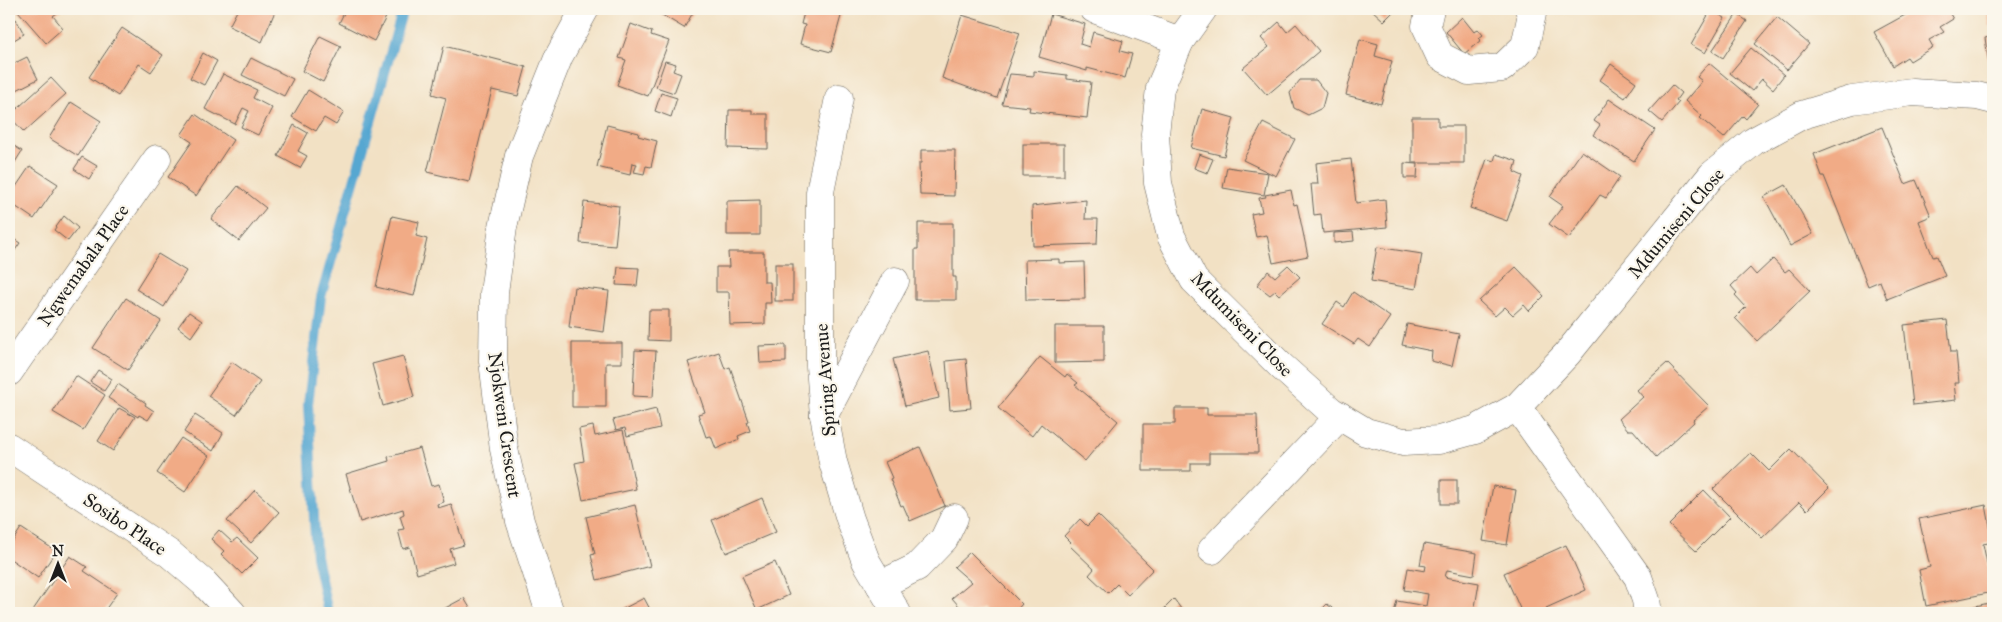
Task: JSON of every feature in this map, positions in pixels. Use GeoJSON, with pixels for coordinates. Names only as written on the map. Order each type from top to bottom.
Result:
{"type":"FeatureCollection","features":[{"type":"Feature","properties":{"kind":"street","name":"Njokweni Crescent"},"geometry":{"type":"LineString","coordinates":[[550,613],[520,521],[504,450],[493,362],[494,293],[503,227],[519,156],[559,56],[584,9]]}},
{"type":"Feature","properties":{"kind":"street"},"geometry":{"type":"LineString","coordinates":[[1094,9],[1180,41]]}},
{"type":"Feature","properties":{"kind":"street","name":"Mdumiseni Close"},"geometry":{"type":"LineString","coordinates":[[1203,9],[1180,41],[1160,88],[1155,134],[1158,183],[1171,236],[1194,280],[1281,366],[1340,416],[1366,432],[1403,442],[1439,440],[1475,430],[1517,407],[1567,354],[1712,175],[1754,141],[1802,115],[1852,100],[1912,92],[1978,96],[1993,100]]}},
{"type":"Feature","properties":{"kind":"street"},"geometry":{"type":"LineString","coordinates":[[1430,9],[1426,26],[1440,56],[1469,71],[1502,68],[1525,46],[1532,14],[1529,9]]}},
{"type":"Feature","properties":{"kind":"street","name":"Spring Avenue"},"geometry":{"type":"LineString","coordinates":[[839,98],[820,192],[820,366],[824,415],[834,462],[850,519],[866,561],[897,613]]}},
{"type":"Feature","properties":{"kind":"street","name":"Ngwemabala Place"},"geometry":{"type":"LineString","coordinates":[[9,372],[157,159]]}},
{"type":"Feature","properties":{"kind":"street"},"geometry":{"type":"LineString","coordinates":[[824,415],[895,282]]}},
{"type":"Feature","properties":{"kind":"street"},"geometry":{"type":"LineString","coordinates":[[1517,407],[1638,577],[1646,600],[1648,613]]}},
{"type":"Feature","properties":{"kind":"street"},"geometry":{"type":"LineString","coordinates":[[1212,550],[1340,416]]}},
{"type":"Feature","properties":{"kind":"street","name":"Sosibo Place"},"geometry":{"type":"LineString","coordinates":[[9,446],[170,554],[204,583],[232,613]]}},
{"type":"Feature","properties":{"kind":"street"},"geometry":{"type":"LineString","coordinates":[[880,585],[917,567],[944,539],[954,518]]}},
{"type":"Feature","properties":{"kind":"building"},"geometry":{"type":"Polygon","coordinates":[[[20,9],[62,9],[53,16],[63,28],[46,43],[18,11],[20,9]]]}},
{"type":"Feature","properties":{"kind":"building"},"geometry":{"type":"Polygon","coordinates":[[[238,9],[276,9],[262,42],[229,26],[238,9]]]}},
{"type":"Feature","properties":{"kind":"building"},"geometry":{"type":"Polygon","coordinates":[[[346,9],[390,9],[374,41],[339,23],[346,9]]]}},
{"type":"Feature","properties":{"kind":"building"},"geometry":{"type":"Polygon","coordinates":[[[652,9],[695,9],[684,28],[652,9]]]}},
{"type":"Feature","properties":{"kind":"building"},"geometry":{"type":"Polygon","coordinates":[[[805,9],[843,9],[831,52],[800,44],[805,25],[801,24],[805,9]]]}},
{"type":"Feature","properties":{"kind":"building"},"geometry":{"type":"Polygon","coordinates":[[[1371,9],[1396,9],[1384,21],[1371,9]]]}},
{"type":"Feature","properties":{"kind":"building"},"geometry":{"type":"Polygon","coordinates":[[[1916,9],[1947,9],[1953,19],[1940,27],[1944,32],[1929,40],[1933,47],[1910,61],[1907,57],[1893,66],[1874,32],[1916,9]]]}},
{"type":"Feature","properties":{"kind":"building"},"geometry":{"type":"Polygon","coordinates":[[[1986,9],[1993,9],[1993,26],[1990,26],[1986,9]]]}},
{"type":"Feature","properties":{"kind":"building"},"geometry":{"type":"Polygon","coordinates":[[[1711,10],[1725,18],[1705,53],[1691,45],[1711,10]]]}},
{"type":"Feature","properties":{"kind":"building"},"geometry":{"type":"Polygon","coordinates":[[[1051,14],[1085,24],[1080,44],[1089,47],[1093,32],[1123,41],[1120,51],[1132,54],[1125,78],[1087,68],[1087,71],[1039,57],[1051,14]]]}},
{"type":"Feature","properties":{"kind":"building"},"geometry":{"type":"Polygon","coordinates":[[[1737,14],[1747,21],[1723,58],[1712,51],[1737,14]]]}},
{"type":"Feature","properties":{"kind":"building"},"geometry":{"type":"Polygon","coordinates":[[[962,15],[1020,33],[997,98],[942,78],[962,15]]]}},
{"type":"Feature","properties":{"kind":"building"},"geometry":{"type":"Polygon","coordinates":[[[1462,17],[1474,32],[1478,29],[1483,35],[1479,38],[1481,40],[1464,54],[1446,32],[1462,17]]]}},
{"type":"Feature","properties":{"kind":"building"},"geometry":{"type":"Polygon","coordinates":[[[1777,17],[1809,44],[1787,70],[1755,44],[1777,17]]]}},
{"type":"Feature","properties":{"kind":"building"},"geometry":{"type":"Polygon","coordinates":[[[16,19],[24,34],[9,43],[9,23],[16,19]]]}},
{"type":"Feature","properties":{"kind":"building"},"geometry":{"type":"Polygon","coordinates":[[[1279,22],[1287,32],[1296,24],[1319,51],[1267,95],[1243,68],[1269,47],[1261,38],[1279,22]]]}},
{"type":"Feature","properties":{"kind":"building"},"geometry":{"type":"Polygon","coordinates":[[[631,24],[652,32],[651,35],[669,41],[648,96],[617,85],[626,60],[619,58],[631,24]]]}},
{"type":"Feature","properties":{"kind":"building"},"geometry":{"type":"Polygon","coordinates":[[[122,28],[163,55],[151,72],[139,64],[118,96],[89,77],[122,28]]]}},
{"type":"Feature","properties":{"kind":"building"},"geometry":{"type":"Polygon","coordinates":[[[320,36],[341,46],[323,82],[302,71],[320,36]]]}},
{"type":"Feature","properties":{"kind":"building"},"geometry":{"type":"Polygon","coordinates":[[[1993,36],[1993,78],[1991,78],[1985,38],[1993,36]]]}},
{"type":"Feature","properties":{"kind":"building"},"geometry":{"type":"Polygon","coordinates":[[[1360,39],[1378,44],[1375,56],[1392,61],[1381,104],[1346,95],[1360,39]]]}},
{"type":"Feature","properties":{"kind":"building"},"geometry":{"type":"Polygon","coordinates":[[[444,46],[526,67],[518,96],[492,90],[469,182],[427,172],[446,98],[432,94],[444,46]]]}},
{"type":"Feature","properties":{"kind":"building"},"geometry":{"type":"Polygon","coordinates":[[[1751,48],[1784,75],[1773,89],[1762,79],[1752,91],[1730,73],[1751,48]]]}},
{"type":"Feature","properties":{"kind":"building"},"geometry":{"type":"Polygon","coordinates":[[[203,53],[217,61],[204,85],[190,78],[203,53]]]}},
{"type":"Feature","properties":{"kind":"building"},"geometry":{"type":"Polygon","coordinates":[[[27,57],[38,79],[9,94],[9,66],[27,57]]]}},
{"type":"Feature","properties":{"kind":"building"},"geometry":{"type":"Polygon","coordinates":[[[251,58],[293,79],[284,96],[242,75],[251,58]]]}},
{"type":"Feature","properties":{"kind":"building"},"geometry":{"type":"Polygon","coordinates":[[[665,61],[676,64],[673,71],[681,74],[674,93],[656,87],[665,61]]]}},
{"type":"Feature","properties":{"kind":"building"},"geometry":{"type":"Polygon","coordinates":[[[1709,63],[1758,104],[1746,119],[1743,116],[1724,138],[1700,118],[1702,116],[1685,101],[1702,81],[1697,77],[1709,63]]]}},
{"type":"Feature","properties":{"kind":"building"},"geometry":{"type":"Polygon","coordinates":[[[1611,64],[1636,82],[1625,98],[1600,80],[1611,64]]]}},
{"type":"Feature","properties":{"kind":"building"},"geometry":{"type":"Polygon","coordinates":[[[1034,71],[1067,75],[1067,79],[1091,82],[1087,118],[1029,111],[1030,107],[1002,104],[1010,74],[1034,76],[1034,71]]]}},
{"type":"Feature","properties":{"kind":"building"},"geometry":{"type":"Polygon","coordinates":[[[223,74],[257,90],[253,98],[272,108],[258,135],[241,127],[249,111],[243,108],[235,124],[205,109],[223,74]]]}},
{"type":"Feature","properties":{"kind":"building"},"geometry":{"type":"Polygon","coordinates":[[[51,78],[66,94],[24,132],[9,116],[51,78]]]}},
{"type":"Feature","properties":{"kind":"building"},"geometry":{"type":"Polygon","coordinates":[[[1300,80],[1316,80],[1326,93],[1322,108],[1308,115],[1294,108],[1290,93],[1300,80]]]}},
{"type":"Feature","properties":{"kind":"building"},"geometry":{"type":"Polygon","coordinates":[[[1672,85],[1681,93],[1676,100],[1679,102],[1662,122],[1649,111],[1672,85]]]}},
{"type":"Feature","properties":{"kind":"building"},"geometry":{"type":"Polygon","coordinates":[[[308,90],[344,112],[336,125],[324,118],[316,131],[292,117],[308,90]]]}},
{"type":"Feature","properties":{"kind":"building"},"geometry":{"type":"Polygon","coordinates":[[[661,93],[677,98],[671,117],[655,111],[661,93]]]}},
{"type":"Feature","properties":{"kind":"building"},"geometry":{"type":"Polygon","coordinates":[[[1609,99],[1655,130],[1634,161],[1593,135],[1600,125],[1594,121],[1609,99]]]}},
{"type":"Feature","properties":{"kind":"building"},"geometry":{"type":"Polygon","coordinates":[[[71,102],[101,121],[78,156],[49,138],[71,102]]]}},
{"type":"Feature","properties":{"kind":"building"},"geometry":{"type":"Polygon","coordinates":[[[1202,109],[1234,118],[1224,156],[1191,148],[1202,109]]]}},
{"type":"Feature","properties":{"kind":"building"},"geometry":{"type":"Polygon","coordinates":[[[729,110],[752,110],[752,114],[768,114],[768,149],[728,148],[729,110]]]}},
{"type":"Feature","properties":{"kind":"building"},"geometry":{"type":"Polygon","coordinates":[[[195,114],[233,140],[196,196],[168,177],[192,142],[181,135],[195,114]]]}},
{"type":"Feature","properties":{"kind":"building"},"geometry":{"type":"Polygon","coordinates":[[[1412,117],[1438,117],[1438,126],[1464,126],[1464,163],[1412,163],[1412,117]]]}},
{"type":"Feature","properties":{"kind":"building"},"geometry":{"type":"Polygon","coordinates":[[[1263,123],[1295,139],[1276,176],[1243,160],[1263,123]]]}},
{"type":"Feature","properties":{"kind":"building"},"geometry":{"type":"Polygon","coordinates":[[[294,125],[308,133],[298,151],[307,156],[300,168],[278,156],[294,125]]]}},
{"type":"Feature","properties":{"kind":"building"},"geometry":{"type":"Polygon","coordinates":[[[607,125],[639,133],[638,136],[657,141],[651,167],[646,166],[644,174],[634,172],[637,164],[632,163],[630,175],[597,167],[607,125]]]}},
{"type":"Feature","properties":{"kind":"building"},"geometry":{"type":"Polygon","coordinates":[[[1882,127],[1905,184],[1916,180],[1931,216],[1919,221],[1933,257],[1937,256],[1945,276],[1887,299],[1880,281],[1868,286],[1814,154],[1882,127]]]}},
{"type":"Feature","properties":{"kind":"building"},"geometry":{"type":"Polygon","coordinates":[[[11,144],[22,151],[12,167],[9,165],[9,148],[11,144]]]}},
{"type":"Feature","properties":{"kind":"building"},"geometry":{"type":"Polygon","coordinates":[[[1023,144],[1064,144],[1064,176],[1023,176],[1023,144]]]}},
{"type":"Feature","properties":{"kind":"building"},"geometry":{"type":"Polygon","coordinates":[[[921,150],[955,150],[954,196],[920,195],[919,163],[921,163],[921,150]]]}},
{"type":"Feature","properties":{"kind":"building"},"geometry":{"type":"Polygon","coordinates":[[[1582,151],[1620,177],[1606,198],[1600,195],[1569,238],[1549,224],[1563,206],[1550,197],[1582,151]]]}},
{"type":"Feature","properties":{"kind":"building"},"geometry":{"type":"Polygon","coordinates":[[[1199,154],[1213,159],[1207,173],[1194,168],[1199,154]]]}},
{"type":"Feature","properties":{"kind":"building"},"geometry":{"type":"Polygon","coordinates":[[[1496,154],[1517,161],[1514,172],[1523,176],[1507,221],[1470,208],[1487,159],[1494,161],[1496,154]]]}},
{"type":"Feature","properties":{"kind":"building"},"geometry":{"type":"Polygon","coordinates":[[[82,157],[97,166],[89,179],[74,169],[82,157]]]}},
{"type":"Feature","properties":{"kind":"building"},"geometry":{"type":"Polygon","coordinates":[[[1351,159],[1356,203],[1385,199],[1387,227],[1323,233],[1321,214],[1314,215],[1311,184],[1318,184],[1316,163],[1351,159]]]}},
{"type":"Feature","properties":{"kind":"building"},"geometry":{"type":"Polygon","coordinates":[[[1404,163],[1418,164],[1417,178],[1404,178],[1404,163]]]}},
{"type":"Feature","properties":{"kind":"building"},"geometry":{"type":"Polygon","coordinates":[[[30,166],[58,184],[34,219],[9,202],[9,197],[30,166]]]}},
{"type":"Feature","properties":{"kind":"building"},"geometry":{"type":"Polygon","coordinates":[[[1227,167],[1268,173],[1264,195],[1223,188],[1227,167]]]}},
{"type":"Feature","properties":{"kind":"building"},"geometry":{"type":"Polygon","coordinates":[[[1786,185],[1813,234],[1790,246],[1764,197],[1786,185]]]}},
{"type":"Feature","properties":{"kind":"building"},"geometry":{"type":"Polygon","coordinates":[[[238,186],[266,208],[239,241],[211,219],[238,186]]]}},
{"type":"Feature","properties":{"kind":"building"},"geometry":{"type":"Polygon","coordinates":[[[1291,190],[1294,205],[1297,204],[1308,256],[1273,263],[1267,235],[1256,237],[1251,214],[1262,212],[1259,198],[1291,190]]]}},
{"type":"Feature","properties":{"kind":"building"},"geometry":{"type":"Polygon","coordinates":[[[760,200],[760,235],[727,235],[727,201],[760,200]]]}},
{"type":"Feature","properties":{"kind":"building"},"geometry":{"type":"Polygon","coordinates":[[[1086,200],[1085,219],[1098,219],[1097,244],[1033,246],[1032,206],[1086,200]]]}},
{"type":"Feature","properties":{"kind":"building"},"geometry":{"type":"Polygon","coordinates":[[[584,202],[619,206],[615,246],[580,243],[584,202]]]}},
{"type":"Feature","properties":{"kind":"building"},"geometry":{"type":"Polygon","coordinates":[[[64,216],[78,228],[68,241],[54,230],[64,216]]]}},
{"type":"Feature","properties":{"kind":"building"},"geometry":{"type":"Polygon","coordinates":[[[392,216],[419,222],[416,236],[427,239],[414,296],[376,287],[392,216]]]}},
{"type":"Feature","properties":{"kind":"building"},"geometry":{"type":"Polygon","coordinates":[[[918,223],[953,223],[953,277],[956,277],[956,300],[915,300],[915,249],[918,249],[918,223]]]}},
{"type":"Feature","properties":{"kind":"building"},"geometry":{"type":"Polygon","coordinates":[[[1353,232],[1354,241],[1334,243],[1334,233],[1353,232]]]}},
{"type":"Feature","properties":{"kind":"building"},"geometry":{"type":"Polygon","coordinates":[[[9,236],[20,243],[9,259],[9,236]]]}},
{"type":"Feature","properties":{"kind":"building"},"geometry":{"type":"Polygon","coordinates":[[[1377,247],[1422,254],[1416,289],[1371,281],[1377,247]]]}},
{"type":"Feature","properties":{"kind":"building"},"geometry":{"type":"Polygon","coordinates":[[[728,252],[764,252],[764,282],[770,282],[771,303],[765,303],[765,324],[730,325],[729,292],[716,292],[716,267],[729,267],[728,252]]]}},
{"type":"Feature","properties":{"kind":"building"},"geometry":{"type":"Polygon","coordinates":[[[158,254],[186,271],[164,307],[136,289],[158,254]]]}},
{"type":"Feature","properties":{"kind":"building"},"geometry":{"type":"Polygon","coordinates":[[[1059,259],[1059,263],[1084,262],[1085,299],[1026,300],[1025,260],[1059,259]]]}},
{"type":"Feature","properties":{"kind":"building"},"geometry":{"type":"Polygon","coordinates":[[[1773,259],[1785,272],[1789,269],[1810,291],[1757,341],[1735,318],[1746,307],[1735,295],[1737,293],[1731,286],[1750,268],[1756,275],[1773,259]]]}},
{"type":"Feature","properties":{"kind":"building"},"geometry":{"type":"Polygon","coordinates":[[[775,264],[793,264],[793,301],[775,301],[775,264]]]}},
{"type":"Feature","properties":{"kind":"building"},"geometry":{"type":"Polygon","coordinates":[[[1288,265],[1300,277],[1279,295],[1275,291],[1270,295],[1257,285],[1268,271],[1275,277],[1288,265]]]}},
{"type":"Feature","properties":{"kind":"building"},"geometry":{"type":"Polygon","coordinates":[[[618,267],[639,268],[637,286],[616,285],[618,267]]]}},
{"type":"Feature","properties":{"kind":"building"},"geometry":{"type":"Polygon","coordinates":[[[1516,267],[1544,296],[1529,311],[1524,305],[1513,315],[1505,307],[1495,316],[1479,301],[1516,267]]]}},
{"type":"Feature","properties":{"kind":"building"},"geometry":{"type":"Polygon","coordinates":[[[574,287],[609,291],[604,332],[569,327],[574,287]]]}},
{"type":"Feature","properties":{"kind":"building"},"geometry":{"type":"Polygon","coordinates":[[[1353,292],[1390,317],[1370,347],[1358,339],[1354,344],[1322,324],[1337,302],[1344,307],[1353,292]]]}},
{"type":"Feature","properties":{"kind":"building"},"geometry":{"type":"Polygon","coordinates":[[[126,298],[161,321],[128,370],[93,348],[126,298]]]}},
{"type":"Feature","properties":{"kind":"building"},"geometry":{"type":"Polygon","coordinates":[[[649,310],[669,310],[669,341],[648,340],[649,310]]]}},
{"type":"Feature","properties":{"kind":"building"},"geometry":{"type":"Polygon","coordinates":[[[189,312],[202,321],[191,337],[178,327],[189,312]]]}},
{"type":"Feature","properties":{"kind":"building"},"geometry":{"type":"Polygon","coordinates":[[[1947,320],[1951,352],[1956,352],[1959,383],[1954,383],[1956,400],[1913,405],[1904,325],[1947,320]]]}},
{"type":"Feature","properties":{"kind":"building"},"geometry":{"type":"Polygon","coordinates":[[[1407,324],[1459,334],[1452,366],[1431,361],[1432,351],[1402,345],[1407,324]]]}},
{"type":"Feature","properties":{"kind":"building"},"geometry":{"type":"Polygon","coordinates":[[[1055,326],[1104,326],[1104,362],[1055,363],[1055,326]]]}},
{"type":"Feature","properties":{"kind":"building"},"geometry":{"type":"Polygon","coordinates":[[[572,343],[622,343],[622,363],[606,363],[606,407],[572,407],[572,343]]]}},
{"type":"Feature","properties":{"kind":"building"},"geometry":{"type":"Polygon","coordinates":[[[786,345],[786,362],[760,363],[759,346],[786,345]]]}},
{"type":"Feature","properties":{"kind":"building"},"geometry":{"type":"Polygon","coordinates":[[[635,350],[656,351],[653,397],[633,396],[635,350]]]}},
{"type":"Feature","properties":{"kind":"building"},"geometry":{"type":"Polygon","coordinates":[[[928,351],[939,398],[905,406],[893,359],[928,351]]]}},
{"type":"Feature","properties":{"kind":"building"},"geometry":{"type":"Polygon","coordinates":[[[719,352],[725,369],[730,367],[749,421],[747,422],[750,431],[738,436],[739,439],[716,449],[711,436],[706,437],[698,414],[705,412],[688,362],[719,352]]]}},
{"type":"Feature","properties":{"kind":"building"},"geometry":{"type":"Polygon","coordinates":[[[403,356],[414,397],[383,406],[372,364],[403,356]]]}},
{"type":"Feature","properties":{"kind":"building"},"geometry":{"type":"Polygon","coordinates":[[[1040,357],[1065,377],[1067,374],[1078,383],[1075,385],[1118,421],[1085,461],[1041,424],[1032,436],[998,408],[1040,357]]]}},
{"type":"Feature","properties":{"kind":"building"},"geometry":{"type":"Polygon","coordinates":[[[966,359],[971,408],[950,410],[946,361],[966,359]]]}},
{"type":"Feature","properties":{"kind":"building"},"geometry":{"type":"Polygon","coordinates":[[[232,362],[260,382],[236,415],[208,396],[232,362]]]}},
{"type":"Feature","properties":{"kind":"building"},"geometry":{"type":"Polygon","coordinates":[[[1667,363],[1709,406],[1656,457],[1633,430],[1628,430],[1619,419],[1643,397],[1637,390],[1667,363]]]}},
{"type":"Feature","properties":{"kind":"building"},"geometry":{"type":"Polygon","coordinates":[[[98,370],[112,379],[104,391],[90,382],[98,370]]]}},
{"type":"Feature","properties":{"kind":"building"},"geometry":{"type":"Polygon","coordinates":[[[76,376],[105,395],[83,430],[53,412],[76,376]]]}},
{"type":"Feature","properties":{"kind":"building"},"geometry":{"type":"Polygon","coordinates":[[[118,384],[146,403],[145,405],[154,411],[148,420],[139,415],[138,417],[108,398],[118,384]]]}},
{"type":"Feature","properties":{"kind":"building"},"geometry":{"type":"Polygon","coordinates":[[[119,408],[135,417],[113,451],[98,441],[119,408]]]}},
{"type":"Feature","properties":{"kind":"building"},"geometry":{"type":"Polygon","coordinates":[[[1175,408],[1207,408],[1207,415],[1257,415],[1258,453],[1209,453],[1209,463],[1191,463],[1191,471],[1143,471],[1143,424],[1175,424],[1175,408]]]}},
{"type":"Feature","properties":{"kind":"building"},"geometry":{"type":"Polygon","coordinates":[[[656,409],[660,428],[627,436],[625,428],[616,430],[613,420],[656,409]]]}},
{"type":"Feature","properties":{"kind":"building"},"geometry":{"type":"Polygon","coordinates":[[[195,415],[223,433],[213,451],[184,432],[195,415]]]}},
{"type":"Feature","properties":{"kind":"building"},"geometry":{"type":"Polygon","coordinates":[[[593,426],[595,436],[623,430],[636,489],[583,500],[575,463],[584,461],[579,429],[593,426]]]}},
{"type":"Feature","properties":{"kind":"building"},"geometry":{"type":"Polygon","coordinates":[[[181,438],[209,456],[185,492],[157,473],[181,438]]]}},
{"type":"Feature","properties":{"kind":"building"},"geometry":{"type":"Polygon","coordinates":[[[920,447],[945,506],[910,521],[903,505],[901,506],[885,462],[920,447]]]}},
{"type":"Feature","properties":{"kind":"building"},"geometry":{"type":"Polygon","coordinates":[[[420,448],[431,486],[439,484],[444,502],[437,504],[438,508],[451,504],[464,545],[450,549],[454,563],[417,574],[410,547],[403,549],[398,530],[404,529],[400,516],[404,514],[403,509],[360,522],[346,474],[389,461],[388,457],[420,448]]]}},
{"type":"Feature","properties":{"kind":"building"},"geometry":{"type":"Polygon","coordinates":[[[1791,449],[1829,488],[1807,510],[1799,502],[1762,538],[1713,489],[1751,453],[1769,471],[1791,449]]]}},
{"type":"Feature","properties":{"kind":"building"},"geometry":{"type":"Polygon","coordinates":[[[1441,480],[1457,480],[1457,504],[1441,504],[1441,480]]]}},
{"type":"Feature","properties":{"kind":"building"},"geometry":{"type":"Polygon","coordinates":[[[1493,486],[1516,490],[1507,545],[1483,541],[1493,486]]]}},
{"type":"Feature","properties":{"kind":"building"},"geometry":{"type":"Polygon","coordinates":[[[255,490],[279,512],[251,543],[227,521],[255,490]]]}},
{"type":"Feature","properties":{"kind":"building"},"geometry":{"type":"Polygon","coordinates":[[[1704,490],[1730,517],[1696,551],[1669,525],[1704,490]]]}},
{"type":"Feature","properties":{"kind":"building"},"geometry":{"type":"Polygon","coordinates":[[[762,498],[776,532],[726,553],[712,520],[762,498]]]}},
{"type":"Feature","properties":{"kind":"building"},"geometry":{"type":"Polygon","coordinates":[[[635,505],[650,566],[597,580],[591,555],[595,554],[586,517],[635,505]]]}},
{"type":"Feature","properties":{"kind":"building"},"geometry":{"type":"Polygon","coordinates":[[[1986,505],[1993,542],[1983,544],[1993,592],[1926,606],[1919,570],[1930,567],[1919,519],[1986,505]]]}},
{"type":"Feature","properties":{"kind":"building"},"geometry":{"type":"Polygon","coordinates":[[[1098,515],[1153,569],[1128,595],[1117,584],[1108,593],[1089,575],[1094,569],[1069,545],[1071,543],[1064,536],[1080,519],[1087,526],[1098,515]]]}},
{"type":"Feature","properties":{"kind":"building"},"geometry":{"type":"Polygon","coordinates":[[[21,528],[56,551],[38,578],[9,558],[9,547],[21,528]]]}},
{"type":"Feature","properties":{"kind":"building"},"geometry":{"type":"Polygon","coordinates":[[[219,530],[232,542],[237,538],[258,558],[242,574],[221,554],[224,551],[211,539],[219,530]]]}},
{"type":"Feature","properties":{"kind":"building"},"geometry":{"type":"Polygon","coordinates":[[[1424,544],[1477,553],[1474,575],[1447,570],[1445,577],[1479,583],[1474,613],[1394,613],[1397,601],[1426,606],[1428,594],[1404,590],[1408,568],[1425,571],[1426,566],[1420,565],[1424,544]]]}},
{"type":"Feature","properties":{"kind":"building"},"geometry":{"type":"Polygon","coordinates":[[[1566,545],[1586,590],[1546,608],[1548,613],[1522,613],[1504,573],[1566,545]]]}},
{"type":"Feature","properties":{"kind":"building"},"geometry":{"type":"Polygon","coordinates":[[[970,552],[1022,604],[1014,613],[987,613],[982,607],[973,613],[965,613],[952,598],[971,582],[954,567],[970,552]]]}},
{"type":"Feature","properties":{"kind":"building"},"geometry":{"type":"Polygon","coordinates":[[[70,556],[87,567],[84,571],[117,593],[103,613],[31,613],[70,556]]]}},
{"type":"Feature","properties":{"kind":"building"},"geometry":{"type":"Polygon","coordinates":[[[775,562],[789,595],[757,610],[742,576],[775,562]]]}},
{"type":"Feature","properties":{"kind":"building"},"geometry":{"type":"Polygon","coordinates":[[[464,598],[473,613],[436,613],[464,598]]]}},
{"type":"Feature","properties":{"kind":"building"},"geometry":{"type":"Polygon","coordinates":[[[644,598],[652,613],[615,613],[644,598]]]}},
{"type":"Feature","properties":{"kind":"building"},"geometry":{"type":"Polygon","coordinates":[[[1174,599],[1184,613],[1160,613],[1174,599]]]}},
{"type":"Feature","properties":{"kind":"building"},"geometry":{"type":"Polygon","coordinates":[[[1989,603],[1991,613],[1948,613],[1948,612],[1989,603]]]}},
{"type":"Feature","properties":{"kind":"building"},"geometry":{"type":"Polygon","coordinates":[[[1327,604],[1338,613],[1318,613],[1327,604]]]}},
{"type":"Feature","properties":{"kind":"waterway"},"geometry":{"type":"LineString","coordinates":[[328,613],[316,556],[308,404],[321,297],[403,9]]}}]}
